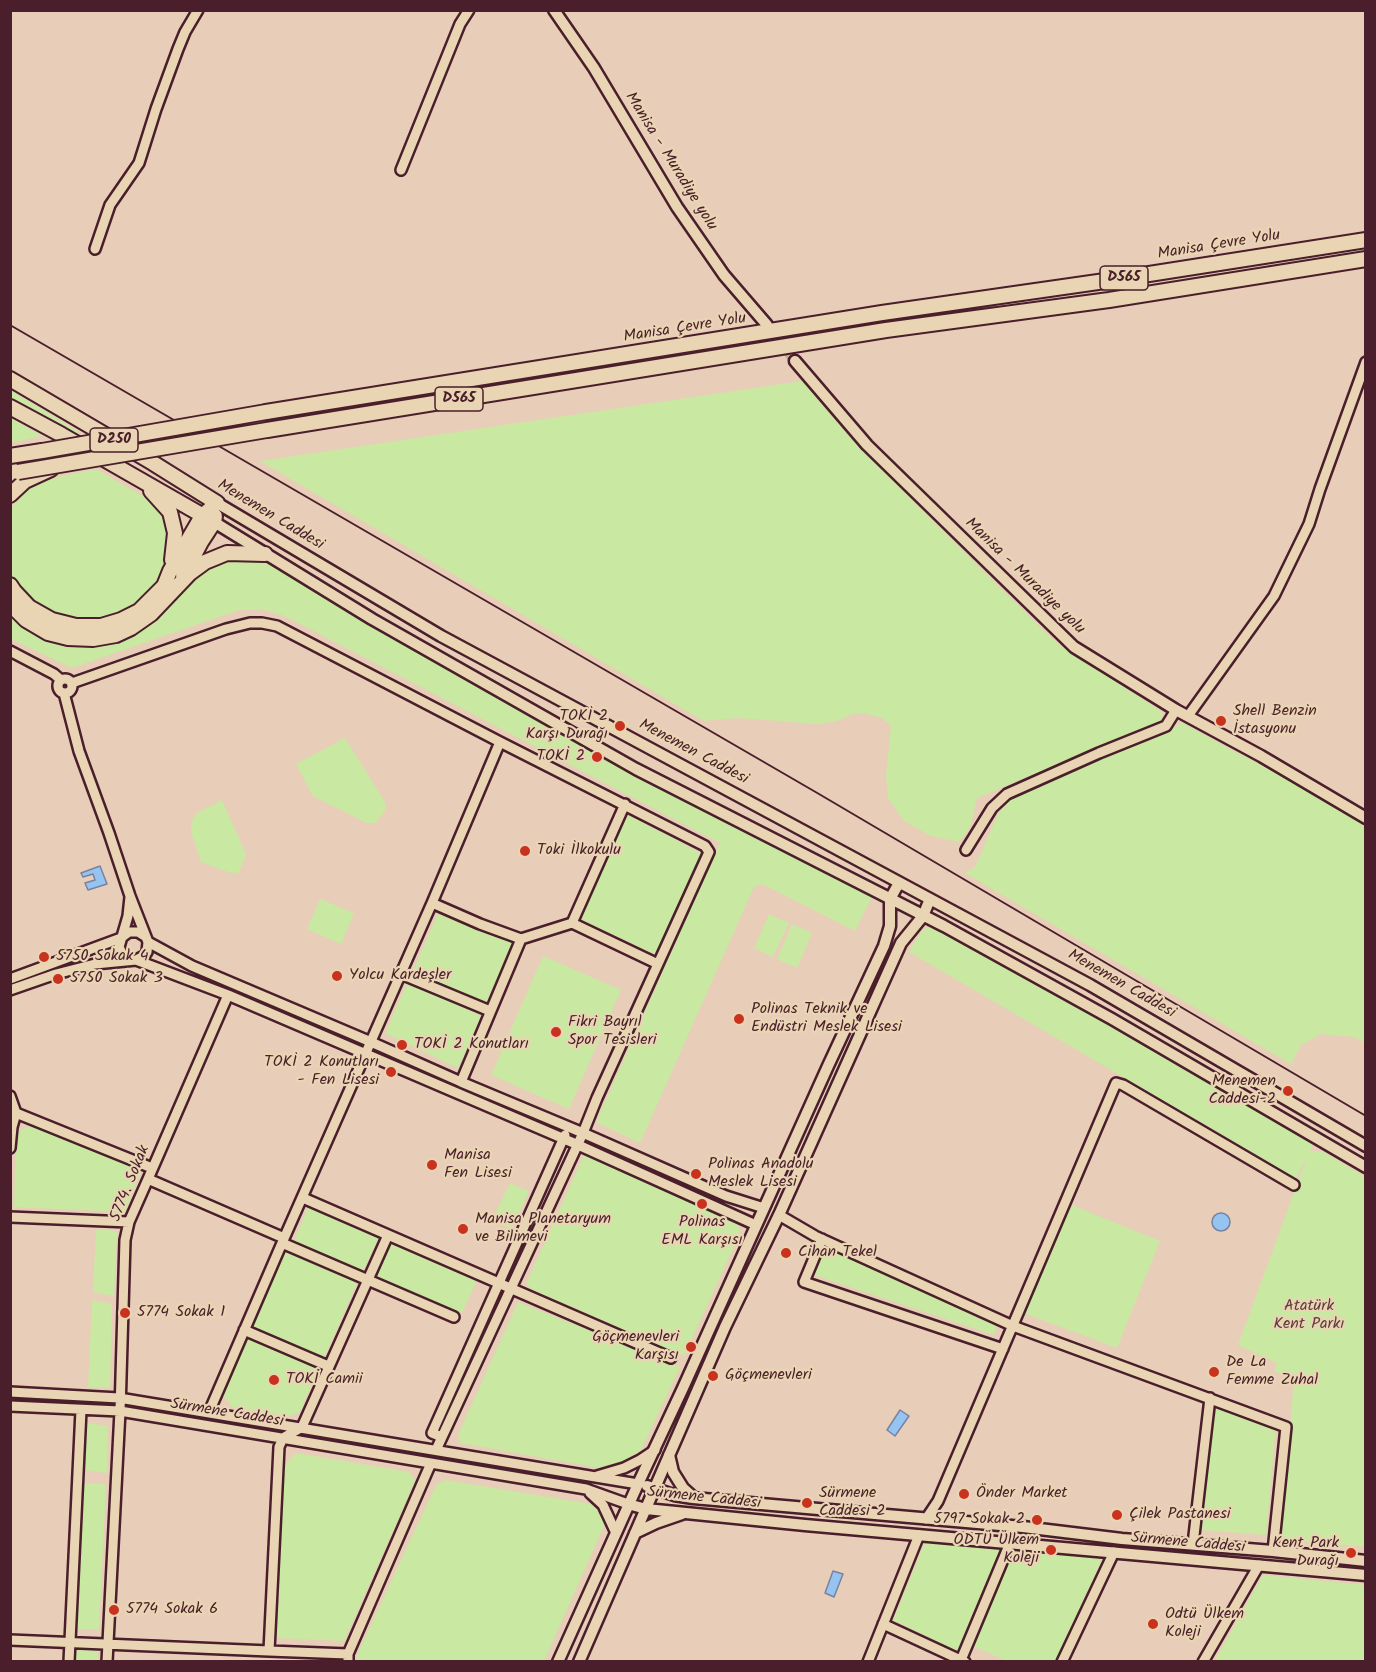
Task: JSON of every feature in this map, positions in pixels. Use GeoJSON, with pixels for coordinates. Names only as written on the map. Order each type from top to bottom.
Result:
{"type":"FeatureCollection","features":[{"type":"Feature","properties":{"kind":"highway","name":"Manisa Çevre Yolu"},"geometry":{"type":"LineString","coordinates":[[10,456],[266,412],[882,313],[1365,240]]}},
{"type":"Feature","properties":{"kind":"highway","name":"Manisa Çevre Yolu"},"geometry":{"type":"LineString","coordinates":[[14,472],[886,330],[1109,300],[1365,259]]}},
{"type":"Feature","properties":{"kind":"highway","name":"Menemen Caddesi"},"geometry":{"type":"LineString","coordinates":[[10,379],[216,503]]}},
{"type":"Feature","properties":{"kind":"highway","name":"Menemen Caddesi"},"geometry":{"type":"LineString","coordinates":[[10,407],[208,519]]}},
{"type":"Feature","properties":{"kind":"highway"},"geometry":{"type":"LineString","coordinates":[[10,495],[25,481],[66,463]]}},
{"type":"Feature","properties":{"kind":"highway"},"geometry":{"type":"LineString","coordinates":[[10,585],[29,607],[52,620],[76,626],[102,626],[139,611],[164,586],[174,552],[175,533],[170,512],[156,496],[131,475]]}},
{"type":"Feature","properties":{"kind":"highway"},"geometry":{"type":"LineString","coordinates":[[180,583],[216,503]]}},
{"type":"Feature","properties":{"kind":"highway"},"geometry":{"type":"LineString","coordinates":[[170,571],[208,519]]}},
{"type":"Feature","properties":{"kind":"highway"},"geometry":{"type":"LineString","coordinates":[[10,604],[26,620],[48,633],[68,638],[93,639],[116,635],[151,614],[190,573],[205,562],[227,553],[265,554]]}},
{"type":"Feature","properties":{"kind":"main road","name":"Manisa - Muradiye yolu"},"geometry":{"type":"LineString","coordinates":[[554,10],[594,68],[677,207],[724,275],[767,325]]}},
{"type":"Feature","properties":{"kind":"main road","name":"Manisa - Muradiye yolu"},"geometry":{"type":"LineString","coordinates":[[795,361],[867,445],[1074,647],[1176,710],[1261,756],[1365,818]]}},
{"type":"Feature","properties":{"kind":"main road","name":"Menemen Caddesi"},"geometry":{"type":"LineString","coordinates":[[216,503],[441,636],[1090,985],[1365,1146]]}},
{"type":"Feature","properties":{"kind":"main road","name":"Menemen Caddesi"},"geometry":{"type":"LineString","coordinates":[[208,519],[372,619],[636,769],[944,926],[1112,1019],[1365,1167]]}},
{"type":"Feature","properties":{"kind":"main road"},"geometry":{"type":"LineString","coordinates":[[558,1662],[888,935],[890,899],[899,883]]}},
{"type":"Feature","properties":{"kind":"main road"},"geometry":{"type":"LineString","coordinates":[[579,1662],[725,1327],[779,1215],[901,943],[923,916],[930,898]]}},
{"type":"Feature","properties":{"kind":"main road"},"geometry":{"type":"LineString","coordinates":[[764,1208],[779,1215]]}},
{"type":"Feature","properties":{"kind":"main road"},"geometry":{"type":"LineString","coordinates":[[756,1225],[770,1232]]}},
{"type":"Feature","properties":{"kind":"main road"},"geometry":{"type":"LineString","coordinates":[[669,1455],[673,1472],[683,1488],[693,1497]]}},
{"type":"Feature","properties":{"kind":"main road","name":"Sürmene Caddesi"},"geometry":{"type":"LineString","coordinates":[[638,1484],[674,1495],[1365,1561]]}},
{"type":"Feature","properties":{"kind":"main road","name":"Sürmene Caddesi"},"geometry":{"type":"LineString","coordinates":[[628,1504],[646,1509],[1365,1575]]}},
{"type":"Feature","properties":{"kind":"main road"},"geometry":{"type":"LineString","coordinates":[[635,1533],[688,1512]]}},
{"type":"Feature","properties":{"kind":"main road"},"geometry":{"type":"LineString","coordinates":[[920,1535],[926,1519]]}},
{"type":"Feature","properties":{"kind":"main road"},"geometry":{"type":"LineString","coordinates":[[1114,1552],[1122,1539]]}},
{"type":"Feature","properties":{"kind":"main road"},"geometry":{"type":"LineString","coordinates":[[1256,1550],[1257,1565]]}},
{"type":"Feature","properties":{"kind":"street"},"geometry":{"type":"LineString","coordinates":[[94,249],[110,205],[139,163],[178,49],[198,10]]}},
{"type":"Feature","properties":{"kind":"street"},"geometry":{"type":"LineString","coordinates":[[401,170],[460,24],[469,10]]}},
{"type":"Feature","properties":{"kind":"street"},"geometry":{"type":"LineString","coordinates":[[1188,716],[1274,596],[1309,524],[1365,362]]}},
{"type":"Feature","properties":{"kind":"street"},"geometry":{"type":"LineString","coordinates":[[72,684],[226,629],[250,623],[277,626],[625,804],[705,846],[709,852],[583,1133],[436,1450]]}},
{"type":"Feature","properties":{"kind":"street"},"geometry":{"type":"LineString","coordinates":[[10,651],[54,674],[60,680]]}},
{"type":"Feature","properties":{"kind":"street"},"geometry":{"type":"LineString","coordinates":[[60,680],[67,679],[72,684]]}},
{"type":"Feature","properties":{"kind":"street"},"geometry":{"type":"LineString","coordinates":[[10,990],[56,974],[95,964],[133,960],[144,956],[147,952],[147,940],[79,751],[64,693],[58,688],[60,680]]}},
{"type":"Feature","properties":{"kind":"street"},"geometry":{"type":"LineString","coordinates":[[64,693],[70,690],[72,684]]}},
{"type":"Feature","properties":{"kind":"street"},"geometry":{"type":"LineString","coordinates":[[966,850],[992,808],[1007,794],[1166,726],[1176,710]]}},
{"type":"Feature","properties":{"kind":"street"},"geometry":{"type":"LineString","coordinates":[[209,1412],[500,742]]}},
{"type":"Feature","properties":{"kind":"street"},"geometry":{"type":"LineString","coordinates":[[572,923],[625,804]]}},
{"type":"Feature","properties":{"kind":"street"},"geometry":{"type":"LineString","coordinates":[[130,896],[128,915],[119,947],[123,955],[228,995],[576,1144],[756,1225]]}},
{"type":"Feature","properties":{"kind":"street"},"geometry":{"type":"LineString","coordinates":[[432,903],[521,939],[572,923],[658,964]]}},
{"type":"Feature","properties":{"kind":"street"},"geometry":{"type":"LineString","coordinates":[[10,979],[121,938],[129,932],[138,932],[147,940],[192,966],[726,1196],[764,1208]]}},
{"type":"Feature","properties":{"kind":"street"},"geometry":{"type":"LineString","coordinates":[[461,1082],[521,939]]}},
{"type":"Feature","properties":{"kind":"street"},"geometry":{"type":"LineString","coordinates":[[401,974],[490,1011]]}},
{"type":"Feature","properties":{"kind":"street","name":"5774. Sokak"},"geometry":{"type":"LineString","coordinates":[[107,1662],[120,1411],[125,1240],[129,1222],[228,995]]}},
{"type":"Feature","properties":{"kind":"street"},"geometry":{"type":"LineString","coordinates":[[926,1519],[938,1501],[1116,1083],[1294,1185]]}},
{"type":"Feature","properties":{"kind":"street"},"geometry":{"type":"LineString","coordinates":[[10,1096],[16,1113],[10,1148]]}},
{"type":"Feature","properties":{"kind":"street"},"geometry":{"type":"LineString","coordinates":[[16,1113],[152,1168]]}},
{"type":"Feature","properties":{"kind":"street"},"geometry":{"type":"LineString","coordinates":[[442,1437],[432,1433],[568,1128]]}},
{"type":"Feature","properties":{"kind":"street"},"geometry":{"type":"LineString","coordinates":[[148,1179],[367,1280],[454,1317]]}},
{"type":"Feature","properties":{"kind":"street"},"geometry":{"type":"LineString","coordinates":[[303,1198],[671,1358]]}},
{"type":"Feature","properties":{"kind":"street"},"geometry":{"type":"LineString","coordinates":[[779,1215],[822,1239],[1014,1326],[1287,1427],[1274,1551]]}},
{"type":"Feature","properties":{"kind":"street"},"geometry":{"type":"LineString","coordinates":[[10,1217],[129,1222]]}},
{"type":"Feature","properties":{"kind":"street"},"geometry":{"type":"LineString","coordinates":[[269,1651],[278,1451],[283,1438],[302,1427],[388,1235]]}},
{"type":"Feature","properties":{"kind":"street"},"geometry":{"type":"LineString","coordinates":[[822,1239],[804,1282],[1003,1349]]}},
{"type":"Feature","properties":{"kind":"street"},"geometry":{"type":"LineString","coordinates":[[244,1330],[328,1366]]}},
{"type":"Feature","properties":{"kind":"street","name":"Sürmene Caddesi"},"geometry":{"type":"LineString","coordinates":[[10,1392],[119,1398],[638,1484]]}},
{"type":"Feature","properties":{"kind":"street"},"geometry":{"type":"LineString","coordinates":[[1193,1544],[1210,1398]]}},
{"type":"Feature","properties":{"kind":"street","name":"Sürmene Caddesi"},"geometry":{"type":"LineString","coordinates":[[10,1406],[120,1411],[586,1489],[628,1504]]}},
{"type":"Feature","properties":{"kind":"street"},"geometry":{"type":"LineString","coordinates":[[69,1662],[81,1410]]}},
{"type":"Feature","properties":{"kind":"street"},"geometry":{"type":"LineString","coordinates":[[593,1477],[624,1468],[655,1450]]}},
{"type":"Feature","properties":{"kind":"street"},"geometry":{"type":"LineString","coordinates":[[10,1640],[269,1651],[348,1658],[431,1463]]}},
{"type":"Feature","properties":{"kind":"street"},"geometry":{"type":"LineString","coordinates":[[586,1489],[603,1505],[616,1533]]}},
{"type":"Feature","properties":{"kind":"street"},"geometry":{"type":"LineString","coordinates":[[868,1662],[920,1535]]}},
{"type":"Feature","properties":{"kind":"street"},"geometry":{"type":"LineString","coordinates":[[884,1624],[963,1661],[1010,1543]]}},
{"type":"Feature","properties":{"kind":"street"},"geometry":{"type":"LineString","coordinates":[[1062,1662],[1114,1552]]}},
{"type":"Feature","properties":{"kind":"street"},"geometry":{"type":"LineString","coordinates":[[1203,1662],[1257,1565]]}},
{"type":"Feature","properties":{"kind":"green space"},"geometry":{"type":"Polygon","coordinates":[[[802,381],[852,440],[1059,645],[1162,712],[1162,720],[977,798],[970,828],[959,842],[931,836],[904,821],[888,798],[886,776],[891,726],[882,718],[864,713],[819,724],[737,718],[704,721],[260,461],[802,381]]]}},
{"type":"Feature","properties":{"kind":"green space"},"geometry":{"type":"Polygon","coordinates":[[[10,390],[79,432],[76,436],[30,407],[11,398],[10,390]]]}},
{"type":"Feature","properties":{"kind":"green space"},"geometry":{"type":"Polygon","coordinates":[[[11,418],[42,436],[11,443],[11,418]]]}},
{"type":"Feature","properties":{"kind":"green space"},"geometry":{"type":"Polygon","coordinates":[[[96,469],[170,512],[170,571],[139,611],[76,626],[14,591],[10,574],[10,512],[20,494],[28,489],[57,477],[96,469]]]}},
{"type":"Feature","properties":{"kind":"green space"},"geometry":{"type":"Polygon","coordinates":[[[230,558],[255,560],[275,567],[495,697],[872,897],[855,931],[762,884],[754,887],[640,1143],[596,1122],[720,843],[285,616],[261,609],[239,610],[72,668],[11,639],[11,613],[26,627],[118,640],[140,630],[161,616],[177,594],[203,567],[230,558]]]}},
{"type":"Feature","properties":{"kind":"green space"},"geometry":{"type":"Polygon","coordinates":[[[1182,723],[1329,802],[1365,825],[1365,1043],[1355,1037],[1321,1034],[1301,1045],[1291,1064],[965,873],[975,867],[998,814],[1013,797],[1182,723]]]}},
{"type":"Feature","properties":{"kind":"green space"},"geometry":{"type":"Polygon","coordinates":[[[345,738],[385,802],[385,811],[375,823],[367,823],[313,796],[296,764],[345,738]]]}},
{"type":"Feature","properties":{"kind":"green space"},"geometry":{"type":"Polygon","coordinates":[[[222,800],[246,854],[236,874],[201,862],[191,832],[195,814],[222,800]]]}},
{"type":"Feature","properties":{"kind":"green space"},"geometry":{"type":"Polygon","coordinates":[[[628,815],[704,855],[657,955],[584,921],[581,915],[628,815]]]}},
{"type":"Feature","properties":{"kind":"green space"},"geometry":{"type":"Polygon","coordinates":[[[320,899],[354,913],[341,944],[307,929],[320,899]]]}},
{"type":"Feature","properties":{"kind":"green space"},"geometry":{"type":"Polygon","coordinates":[[[439,911],[513,943],[486,1003],[413,971],[439,911]]]}},
{"type":"Feature","properties":{"kind":"green space"},"geometry":{"type":"Polygon","coordinates":[[[769,914],[789,923],[773,957],[754,948],[769,914]]]}},
{"type":"Feature","properties":{"kind":"green space"},"geometry":{"type":"Polygon","coordinates":[[[792,924],[812,933],[797,968],[777,959],[792,924]]]}},
{"type":"Feature","properties":{"kind":"green space","name":"Atatürk Kent Parkı"},"geometry":{"type":"Polygon","coordinates":[[[935,925],[1316,1138],[1310,1151],[1322,1151],[1365,1177],[1365,1547],[1281,1540],[1294,1379],[1274,1371],[1277,1363],[1238,1345],[1307,1157],[1296,1178],[909,952],[922,930],[935,925]]]}},
{"type":"Feature","properties":{"kind":"green space","name":"Fikri Bayrıl Spor Tesisleri"},"geometry":{"type":"Polygon","coordinates":[[[543,956],[621,990],[569,1109],[491,1075],[543,956]]]}},
{"type":"Feature","properties":{"kind":"green space"},"geometry":{"type":"Polygon","coordinates":[[[408,981],[481,1016],[458,1068],[385,1033],[408,981]]]}},
{"type":"Feature","properties":{"kind":"green space"},"geometry":{"type":"Polygon","coordinates":[[[34,1124],[136,1166],[140,1174],[125,1212],[14,1207],[16,1132],[34,1124]]]}},
{"type":"Feature","properties":{"kind":"green space"},"geometry":{"type":"Polygon","coordinates":[[[584,1155],[735,1221],[739,1227],[740,1233],[684,1356],[533,1290],[526,1284],[584,1155]]]}},
{"type":"Feature","properties":{"kind":"green space"},"geometry":{"type":"Polygon","coordinates":[[[510,1183],[529,1191],[512,1230],[492,1220],[510,1183]]]}},
{"type":"Feature","properties":{"kind":"green space"},"geometry":{"type":"Polygon","coordinates":[[[1069,1204],[1160,1241],[1117,1348],[1021,1312],[1069,1204]]]}},
{"type":"Feature","properties":{"kind":"green space"},"geometry":{"type":"Polygon","coordinates":[[[315,1207],[380,1235],[363,1271],[294,1241],[308,1208],[315,1207]]]}},
{"type":"Feature","properties":{"kind":"green space"},"geometry":{"type":"Polygon","coordinates":[[[96,1229],[117,1231],[114,1296],[93,1292],[96,1229]]]}},
{"type":"Feature","properties":{"kind":"green space"},"geometry":{"type":"Polygon","coordinates":[[[391,1241],[477,1280],[462,1313],[374,1277],[391,1241]]]}},
{"type":"Feature","properties":{"kind":"green space"},"geometry":{"type":"Polygon","coordinates":[[[824,1243],[998,1322],[994,1335],[811,1274],[824,1243]]]}},
{"type":"Feature","properties":{"kind":"green space"},"geometry":{"type":"Polygon","coordinates":[[[294,1251],[358,1281],[325,1356],[320,1358],[251,1326],[281,1255],[294,1251]]]}},
{"type":"Feature","properties":{"kind":"green space"},"geometry":{"type":"Polygon","coordinates":[[[92,1300],[112,1304],[110,1388],[88,1387],[92,1300]]]}},
{"type":"Feature","properties":{"kind":"green space"},"geometry":{"type":"Polygon","coordinates":[[[518,1302],[680,1367],[641,1450],[624,1461],[600,1468],[460,1443],[458,1435],[518,1302]]]}},
{"type":"Feature","properties":{"kind":"green space"},"geometry":{"type":"Polygon","coordinates":[[[254,1338],[318,1369],[300,1412],[290,1416],[232,1407],[223,1395],[244,1342],[254,1338]]]}},
{"type":"Feature","properties":{"kind":"green space"},"geometry":{"type":"Polygon","coordinates":[[[1216,1401],[1274,1427],[1266,1535],[1200,1530],[1213,1405],[1216,1401]]]}},
{"type":"Feature","properties":{"kind":"green space"},"geometry":{"type":"Polygon","coordinates":[[[87,1423],[108,1426],[107,1473],[84,1470],[87,1423]]]}},
{"type":"Feature","properties":{"kind":"green space"},"geometry":{"type":"Polygon","coordinates":[[[296,1453],[409,1472],[415,1481],[344,1641],[277,1638],[284,1465],[296,1453]]]}},
{"type":"Feature","properties":{"kind":"green space"},"geometry":{"type":"Polygon","coordinates":[[[445,1480],[592,1504],[606,1521],[544,1661],[357,1662],[357,1655],[436,1485],[445,1480]]]}},
{"type":"Feature","properties":{"kind":"green space"},"geometry":{"type":"Polygon","coordinates":[[[84,1483],[106,1484],[99,1629],[77,1629],[84,1483]]]}},
{"type":"Feature","properties":{"kind":"green space"},"geometry":{"type":"Polygon","coordinates":[[[926,1540],[1002,1545],[957,1651],[893,1620],[926,1540]]]}},
{"type":"Feature","properties":{"kind":"green space"},"geometry":{"type":"Polygon","coordinates":[[[1010,1549],[1104,1556],[1055,1661],[1007,1661],[970,1645],[1010,1549]]]}},
{"type":"Feature","properties":{"kind":"green space"},"geometry":{"type":"Polygon","coordinates":[[[1263,1575],[1365,1585],[1365,1661],[1214,1662],[1263,1575]]]}},
{"type":"Feature","properties":{"kind":"green space"},"geometry":{"type":"Polygon","coordinates":[[[74,1649],[98,1651],[98,1661],[74,1661],[74,1649]]]}},
{"type":"Feature","properties":{"kind":"water"},"geometry":{"type":"Polygon","coordinates":[[[100,866],[107,884],[88,890],[85,883],[95,880],[93,874],[83,877],[81,873],[100,866]]]}},
{"type":"Feature","properties":{"kind":"water"},"geometry":{"type":"Polygon","coordinates":[[[1221,1213],[1227,1216],[1230,1222],[1227,1228],[1221,1231],[1215,1228],[1212,1222],[1215,1216],[1221,1213]]]}},
{"type":"Feature","properties":{"kind":"water"},"geometry":{"type":"Polygon","coordinates":[[[900,1410],[909,1416],[895,1436],[887,1430],[900,1410]]]}},
{"type":"Feature","properties":{"kind":"water"},"geometry":{"type":"Polygon","coordinates":[[[833,1571],[843,1574],[834,1597],[825,1593],[833,1571]]]}},
{"type":"Feature","properties":{"kind":"tunnel"},"geometry":{"type":"LineString","coordinates":[[768,326],[795,361]]}},
{"type":"Feature","properties":{"kind":"railway"},"geometry":{"type":"LineString","coordinates":[[10,325],[819,794],[1366,1116]]}},
{"type":"Feature","properties":{"kind":"place","name":"Shell Benzin İstasyonu"},"geometry":{"type":"Point","coordinates":[1221,721]}},
{"type":"Feature","properties":{"kind":"place","name":"TOKİ 2 Karşı Durağı"},"geometry":{"type":"Point","coordinates":[620,726]}},
{"type":"Feature","properties":{"kind":"place","name":"TOKİ 2"},"geometry":{"type":"Point","coordinates":[597,757]}},
{"type":"Feature","properties":{"kind":"place","name":"Toki İlkokulu"},"geometry":{"type":"Point","coordinates":[525,851]}},
{"type":"Feature","properties":{"kind":"place","name":"5750 Sokak 4"},"geometry":{"type":"Point","coordinates":[44,957]}},
{"type":"Feature","properties":{"kind":"place","name":"Yolcu Kardeşler"},"geometry":{"type":"Point","coordinates":[337,976]}},
{"type":"Feature","properties":{"kind":"place","name":"5750 Sokak 3"},"geometry":{"type":"Point","coordinates":[58,979]}},
{"type":"Feature","properties":{"kind":"place","name":"Polinas Teknik ve Endüstri Meslek Lisesi"},"geometry":{"type":"Point","coordinates":[739,1019]}},
{"type":"Feature","properties":{"kind":"place","name":"Fikri Bayrıl Spor Tesisleri"},"geometry":{"type":"Point","coordinates":[556,1032]}},
{"type":"Feature","properties":{"kind":"place","name":"TOKİ 2 Konutları"},"geometry":{"type":"Point","coordinates":[402,1045]}},
{"type":"Feature","properties":{"kind":"place","name":"TOKİ 2 Konutları - Fen Lisesi"},"geometry":{"type":"Point","coordinates":[391,1072]}},
{"type":"Feature","properties":{"kind":"place","name":"Menemen Caddesi-2"},"geometry":{"type":"Point","coordinates":[1288,1091]}},
{"type":"Feature","properties":{"kind":"place","name":"Manisa Fen Lisesi"},"geometry":{"type":"Point","coordinates":[432,1165]}},
{"type":"Feature","properties":{"kind":"place","name":"Polinas Anadolu Meslek Lisesi"},"geometry":{"type":"Point","coordinates":[696,1174]}},
{"type":"Feature","properties":{"kind":"place","name":"Polinas EML Karşısı"},"geometry":{"type":"Point","coordinates":[702,1204]}},
{"type":"Feature","properties":{"kind":"place","name":"Manisa Planetaryum ve Bilimevi"},"geometry":{"type":"Point","coordinates":[463,1229]}},
{"type":"Feature","properties":{"kind":"place","name":"Cihan Tekel"},"geometry":{"type":"Point","coordinates":[786,1253]}},
{"type":"Feature","properties":{"kind":"place","name":"5774 Sokak 1"},"geometry":{"type":"Point","coordinates":[125,1313]}},
{"type":"Feature","properties":{"kind":"place","name":"Göçmenevleri Karşısı"},"geometry":{"type":"Point","coordinates":[691,1347]}},
{"type":"Feature","properties":{"kind":"place","name":"De La Femme Zuhal"},"geometry":{"type":"Point","coordinates":[1214,1372]}},
{"type":"Feature","properties":{"kind":"place","name":"Göçmenevleri"},"geometry":{"type":"Point","coordinates":[713,1376]}},
{"type":"Feature","properties":{"kind":"place","name":"TOKİ Camii"},"geometry":{"type":"Point","coordinates":[274,1380]}},
{"type":"Feature","properties":{"kind":"place","name":"Önder Market"},"geometry":{"type":"Point","coordinates":[964,1494]}},
{"type":"Feature","properties":{"kind":"place","name":"Sürmene Caddesi 2"},"geometry":{"type":"Point","coordinates":[807,1503]}},
{"type":"Feature","properties":{"kind":"place","name":"Çilek Pastanesi"},"geometry":{"type":"Point","coordinates":[1117,1515]}},
{"type":"Feature","properties":{"kind":"place","name":"5797 Sokak 2"},"geometry":{"type":"Point","coordinates":[1037,1520]}},
{"type":"Feature","properties":{"kind":"place","name":"ODTÜ Ülkem Koleji"},"geometry":{"type":"Point","coordinates":[1051,1550]}},
{"type":"Feature","properties":{"kind":"place","name":"Kent Park Durağı"},"geometry":{"type":"Point","coordinates":[1351,1553]}},
{"type":"Feature","properties":{"kind":"place","name":"5774 Sokak 6"},"geometry":{"type":"Point","coordinates":[114,1610]}},
{"type":"Feature","properties":{"kind":"place","name":"Odtü Ülkem Koleji"},"geometry":{"type":"Point","coordinates":[1153,1624]}}]}
